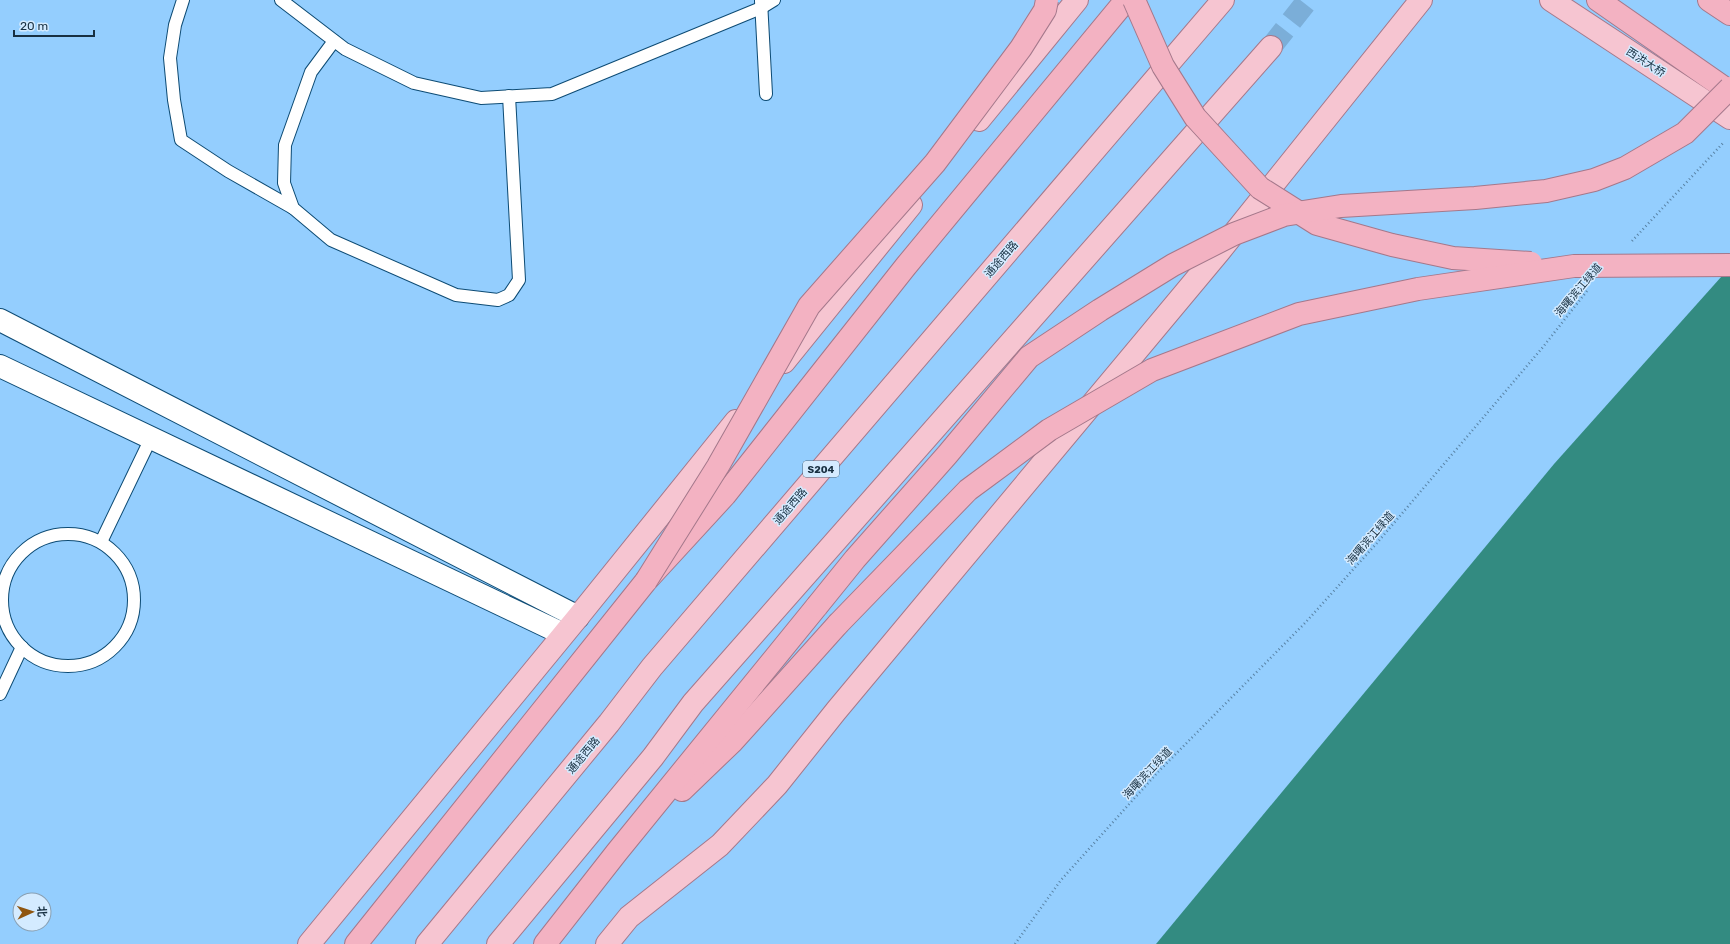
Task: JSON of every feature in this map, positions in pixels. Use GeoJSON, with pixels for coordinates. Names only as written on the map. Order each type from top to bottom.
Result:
{"type":"FeatureCollection","features":[{"type":"Feature","properties":{"kind":"highway"},"geometry":{"type":"LineString","coordinates":[[646,581],[718,466],[809,306],[935,163],[1021,48],[1045,10],[1047,0]]}},
{"type":"Feature","properties":{"kind":"highway"},"geometry":{"type":"LineString","coordinates":[[356,944],[646,581],[725,495],[906,266],[1126,0]]}},
{"type":"Feature","properties":{"kind":"highway"},"geometry":{"type":"LineString","coordinates":[[1134,0],[1163,66],[1195,117],[1260,188],[1318,224],[1392,244],[1453,258],[1574,266],[1730,265]]}},
{"type":"Feature","properties":{"kind":"highway","name":"西洪大桥"},"geometry":{"type":"LineString","coordinates":[[1598,0],[1730,92]]}},
{"type":"Feature","properties":{"kind":"highway"},"geometry":{"type":"LineString","coordinates":[[1709,0],[1730,14]]}},
{"type":"Feature","properties":{"kind":"highway"},"geometry":{"type":"LineString","coordinates":[[545,944],[617,852],[855,559],[947,455],[1029,357],[1100,310],[1173,265],[1234,234],[1284,215],[1341,206],[1475,198],[1546,191],[1594,180],[1625,168],[1685,133],[1730,88]]}},
{"type":"Feature","properties":{"kind":"highway"},"geometry":{"type":"LineString","coordinates":[[617,852],[733,742],[838,624],[968,490],[1049,430],[1152,370],[1300,314],[1418,289],[1574,266]]}},
{"type":"Feature","properties":{"kind":"main road"},"geometry":{"type":"LineString","coordinates":[[309,944],[578,617],[1076,0]]}},
{"type":"Feature","properties":{"kind":"main road","name":"通途西路"},"geometry":{"type":"LineString","coordinates":[[427,944],[609,723],[652,667],[1223,0]]}},
{"type":"Feature","properties":{"kind":"main road"},"geometry":{"type":"LineString","coordinates":[[607,944],[629,917],[720,844],[777,785],[836,711],[1219,252],[1421,0]]}},
{"type":"Feature","properties":{"kind":"main road","name":"西洪大桥"},"geometry":{"type":"LineString","coordinates":[[1557,3],[1730,118]]}},
{"type":"Feature","properties":{"kind":"main road"},"geometry":{"type":"LineString","coordinates":[[498,944],[653,757],[693,703],[1271,47]]}},
{"type":"Feature","properties":{"kind":"street"},"geometry":{"type":"LineString","coordinates":[[0,320],[578,617]]}},
{"type":"Feature","properties":{"kind":"street"},"geometry":{"type":"LineString","coordinates":[[0,366],[563,634]]}},
{"type":"Feature","properties":{"kind":"lane"},"geometry":{"type":"LineString","coordinates":[[183,0],[175,25],[170,58],[174,100],[181,140],[228,171],[293,208],[331,240],[456,295],[498,300],[509,295],[519,280],[509,96]]}},
{"type":"Feature","properties":{"kind":"lane"},"geometry":{"type":"LineString","coordinates":[[281,0],[345,49],[414,83],[481,98],[552,94],[761,4],[774,0]]}},
{"type":"Feature","properties":{"kind":"lane"},"geometry":{"type":"LineString","coordinates":[[761,4],[766,94]]}},
{"type":"Feature","properties":{"kind":"lane"},"geometry":{"type":"LineString","coordinates":[[293,208],[284,183],[285,145],[311,72],[334,41]]}},
{"type":"Feature","properties":{"kind":"lane"},"geometry":{"type":"LineString","coordinates":[[101,542],[151,438]]}},
{"type":"Feature","properties":{"kind":"lane"},"geometry":{"type":"LineString","coordinates":[[69,534],[86,536],[101,542],[114,552],[124,565],[131,580],[133,590],[133,612],[128,627],[120,641],[109,652],[95,660],[80,665],[64,666],[48,663],[34,657],[22,647],[12,635],[5,621],[1,606],[2,590],[14,561],[24,550],[38,541],[53,535],[69,534]]}},
{"type":"Feature","properties":{"kind":"lane"},"geometry":{"type":"LineString","coordinates":[[0,694],[22,647]]}},
{"type":"Feature","properties":{"kind":"path"},"geometry":{"type":"LineString","coordinates":[[1629,244],[1725,141]]}},
{"type":"Feature","properties":{"kind":"path","name":"海曙滨江绿道"},"geometry":{"type":"LineString","coordinates":[[1014,944],[1061,880],[1153,777],[1305,623],[1377,543],[1543,347],[1592,285]]}},
{"type":"Feature","properties":{"kind":"shaded area"},"geometry":{"type":"Polygon","coordinates":[[[1730,267],[1730,944],[1156,944],[1554,464],[1730,267]]]}},
{"type":"Feature","properties":{"kind":"tunnel"},"geometry":{"type":"LineString","coordinates":[[1271,47],[1308,0]]}}]}
